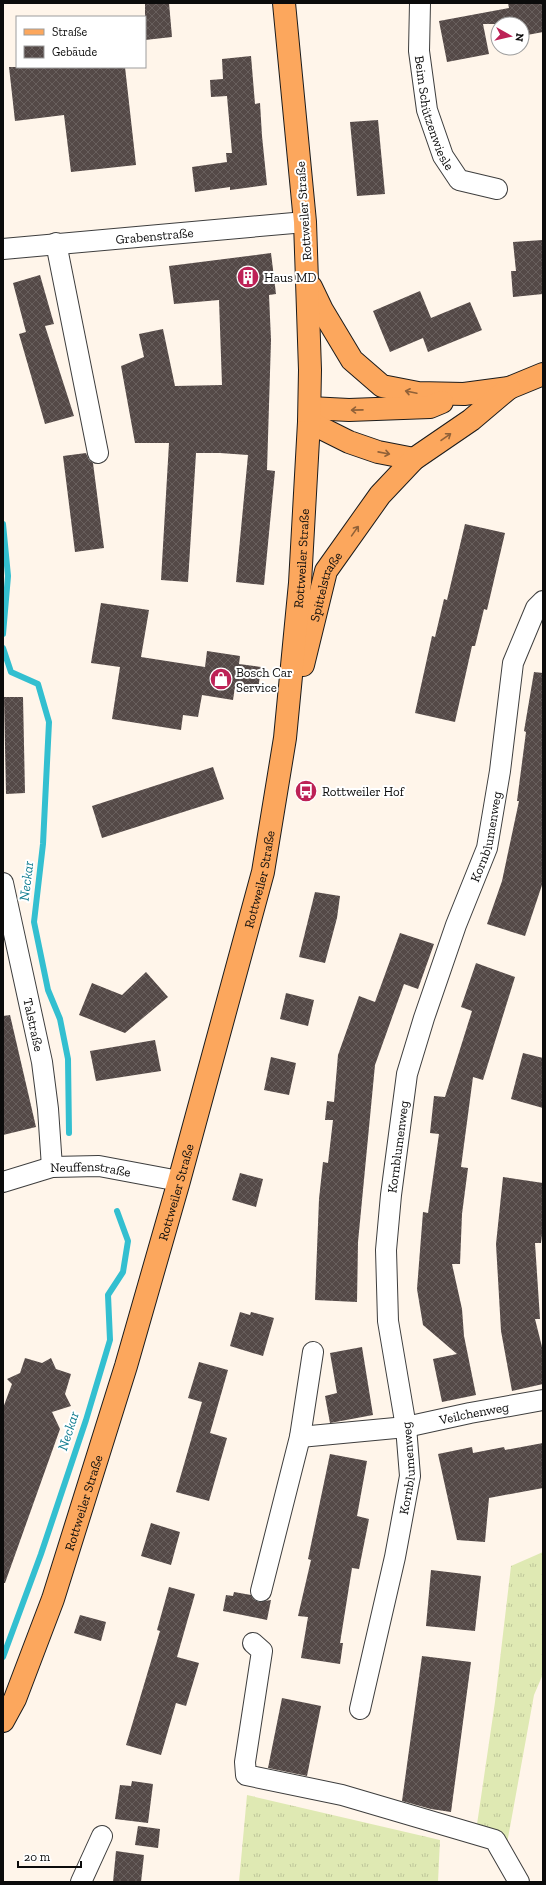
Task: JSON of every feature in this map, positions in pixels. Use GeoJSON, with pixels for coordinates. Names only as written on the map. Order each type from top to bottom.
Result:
{"type":"FeatureCollection","features":[{"type":"Feature","properties":{"kind":"main road","name":"Rottweiler Straße"},"geometry":{"type":"LineString","coordinates":[[3,1721],[15,1699],[53,1599],[126,1366],[179,1181],[263,872],[285,738],[300,583],[309,415],[308,282],[305,222],[284,3]]}},
{"type":"Feature","properties":{"kind":"main road","name":"Spittelstraße"},"geometry":{"type":"LineString","coordinates":[[308,282],[322,310],[352,360],[382,386],[418,393],[464,394],[509,388],[543,374]]}},
{"type":"Feature","properties":{"kind":"main road","name":"Spittelstraße"},"geometry":{"type":"LineString","coordinates":[[285,738],[326,571],[380,495],[414,459],[471,420],[509,388]]}},
{"type":"Feature","properties":{"kind":"main road","name":"Spittelstraße"},"geometry":{"type":"LineString","coordinates":[[309,415],[349,410],[430,407],[464,394]]}},
{"type":"Feature","properties":{"kind":"main road"},"geometry":{"type":"LineString","coordinates":[[309,415],[349,442],[378,452],[414,459]]}},
{"type":"Feature","properties":{"kind":"street","name":"Beim Schützenwiesle"},"geometry":{"type":"LineString","coordinates":[[420,3],[419,50],[427,110],[443,156],[459,180],[497,189]]}},
{"type":"Feature","properties":{"kind":"street","name":"Grabenstraße"},"geometry":{"type":"LineString","coordinates":[[3,249],[56,243],[305,222]]}},
{"type":"Feature","properties":{"kind":"street"},"geometry":{"type":"LineString","coordinates":[[56,243],[98,453]]}},
{"type":"Feature","properties":{"kind":"street","name":"Kornblumenweg"},"geometry":{"type":"LineString","coordinates":[[360,1708],[395,1557],[410,1476],[406,1427],[388,1321],[386,1250],[391,1195],[407,1074],[424,1018],[456,925],[487,848],[500,771],[513,663],[536,608],[543,601]]}},
{"type":"Feature","properties":{"kind":"street","name":"Talstraße"},"geometry":{"type":"LineString","coordinates":[[3,883],[42,1062],[48,1109],[52,1167]]}},
{"type":"Feature","properties":{"kind":"street","name":"Neuffenstraße"},"geometry":{"type":"LineString","coordinates":[[3,1182],[52,1167],[99,1166],[179,1181]]}},
{"type":"Feature","properties":{"kind":"street"},"geometry":{"type":"LineString","coordinates":[[261,1590],[300,1437],[312,1352]]}},
{"type":"Feature","properties":{"kind":"street","name":"Veilchenweg"},"geometry":{"type":"LineString","coordinates":[[300,1437],[406,1427],[470,1413],[543,1400]]}},
{"type":"Feature","properties":{"kind":"street"},"geometry":{"type":"LineString","coordinates":[[253,1643],[262,1651],[245,1762],[246,1775],[342,1795],[495,1840],[519,1882]]}},
{"type":"Feature","properties":{"kind":"street"},"geometry":{"type":"LineString","coordinates":[[81,1882],[102,1836]]}},
{"type":"Feature","properties":{"kind":"green space"},"geometry":{"type":"Polygon","coordinates":[[[543,1552],[543,1674],[534,1695],[506,1849],[475,1838],[495,1702],[511,1566],[543,1552]]]}},
{"type":"Feature","properties":{"kind":"green space"},"geometry":{"type":"Polygon","coordinates":[[[247,1795],[440,1840],[438,1882],[239,1882],[247,1795]]]}},
{"type":"Feature","properties":{"kind":"building"},"geometry":{"type":"Polygon","coordinates":[[[145,3],[169,3],[172,37],[146,40],[145,3]]]}},
{"type":"Feature","properties":{"kind":"building"},"geometry":{"type":"Polygon","coordinates":[[[508,3],[543,3],[543,32],[530,34],[530,16],[490,16],[490,24],[483,24],[489,54],[447,62],[439,21],[509,8],[508,3]]]}},
{"type":"Feature","properties":{"kind":"building"},"geometry":{"type":"Polygon","coordinates":[[[251,56],[255,104],[260,103],[267,185],[230,190],[230,187],[195,192],[192,167],[227,162],[226,153],[232,153],[227,96],[211,97],[210,80],[223,79],[222,59],[251,56]]]}},
{"type":"Feature","properties":{"kind":"building"},"geometry":{"type":"Polygon","coordinates":[[[9,67],[125,68],[136,165],[71,172],[64,115],[15,121],[9,67]]]}},
{"type":"Feature","properties":{"kind":"building"},"geometry":{"type":"Polygon","coordinates":[[[378,120],[385,194],[357,196],[350,122],[378,120]]]}},
{"type":"Feature","properties":{"kind":"building"},"geometry":{"type":"Polygon","coordinates":[[[543,240],[543,294],[513,297],[511,271],[516,271],[513,242],[543,240]]]}},
{"type":"Feature","properties":{"kind":"building"},"geometry":{"type":"Polygon","coordinates":[[[271,253],[276,294],[269,295],[271,340],[267,470],[275,471],[264,585],[236,582],[248,455],[220,453],[196,453],[188,582],[161,580],[169,443],[135,443],[121,366],[144,357],[139,334],[163,329],[175,386],[222,385],[219,300],[174,304],[169,266],[271,253]]]}},
{"type":"Feature","properties":{"kind":"building"},"geometry":{"type":"Polygon","coordinates":[[[40,275],[54,324],[45,326],[74,416],[45,424],[19,334],[26,332],[13,283],[40,275]]]}},
{"type":"Feature","properties":{"kind":"building"},"geometry":{"type":"Polygon","coordinates":[[[420,291],[431,318],[470,302],[482,330],[428,352],[423,338],[390,352],[373,311],[420,291]]]}},
{"type":"Feature","properties":{"kind":"building"},"geometry":{"type":"Polygon","coordinates":[[[86,453],[89,460],[93,463],[104,548],[75,552],[63,456],[86,453]]]}},
{"type":"Feature","properties":{"kind":"building"},"geometry":{"type":"Polygon","coordinates":[[[465,524],[505,533],[487,610],[484,609],[475,646],[472,646],[455,722],[415,713],[432,636],[435,637],[444,599],[447,600],[465,524]]]}},
{"type":"Feature","properties":{"kind":"building"},"geometry":{"type":"Polygon","coordinates":[[[101,603],[149,610],[141,657],[205,667],[207,651],[240,656],[239,664],[261,667],[258,691],[235,687],[233,700],[202,695],[198,717],[183,715],[181,730],[112,719],[120,667],[91,663],[101,603]]]}},
{"type":"Feature","properties":{"kind":"building"},"geometry":{"type":"Polygon","coordinates":[[[534,672],[543,673],[543,882],[525,936],[487,924],[502,881],[519,801],[517,801],[526,732],[524,731],[534,672]]]}},
{"type":"Feature","properties":{"kind":"building"},"geometry":{"type":"Polygon","coordinates":[[[4,697],[23,697],[25,793],[6,794],[4,697]]]}},
{"type":"Feature","properties":{"kind":"building"},"geometry":{"type":"Polygon","coordinates":[[[213,767],[224,799],[102,838],[92,806],[213,767]]]}},
{"type":"Feature","properties":{"kind":"building"},"geometry":{"type":"Polygon","coordinates":[[[315,892],[340,896],[337,918],[325,963],[299,957],[315,892]]]}},
{"type":"Feature","properties":{"kind":"building"},"geometry":{"type":"Polygon","coordinates":[[[400,933],[434,944],[418,989],[404,984],[375,1065],[358,1242],[357,1302],[315,1300],[319,1199],[323,1162],[328,1163],[333,1120],[325,1120],[327,1101],[334,1102],[338,1055],[359,996],[375,1002],[400,933]]]}},
{"type":"Feature","properties":{"kind":"building"},"geometry":{"type":"Polygon","coordinates":[[[476,963],[515,977],[483,1080],[473,1077],[461,1167],[468,1168],[462,1214],[460,1264],[452,1264],[462,1309],[464,1336],[476,1395],[442,1402],[433,1359],[457,1354],[423,1325],[417,1289],[423,1212],[428,1213],[439,1134],[430,1133],[434,1096],[445,1097],[472,1011],[461,1007],[476,963]]]}},
{"type":"Feature","properties":{"kind":"building"},"geometry":{"type":"Polygon","coordinates":[[[146,972],[168,997],[125,1033],[79,1015],[92,983],[122,995],[146,972]]]}},
{"type":"Feature","properties":{"kind":"building"},"geometry":{"type":"Polygon","coordinates":[[[286,993],[314,1000],[308,1026],[280,1019],[286,993]]]}},
{"type":"Feature","properties":{"kind":"building"},"geometry":{"type":"Polygon","coordinates":[[[10,1015],[36,1127],[3,1135],[3,1016],[10,1015]]]}},
{"type":"Feature","properties":{"kind":"building"},"geometry":{"type":"Polygon","coordinates":[[[155,1040],[161,1071],[96,1081],[90,1051],[155,1040]]]}},
{"type":"Feature","properties":{"kind":"building"},"geometry":{"type":"Polygon","coordinates":[[[523,1053],[543,1058],[543,1108],[511,1099],[523,1053]]]}},
{"type":"Feature","properties":{"kind":"building"},"geometry":{"type":"Polygon","coordinates":[[[271,1057],[296,1063],[289,1095],[264,1090],[271,1057]]]}},
{"type":"Feature","properties":{"kind":"building"},"geometry":{"type":"Polygon","coordinates":[[[240,1173],[263,1179],[256,1207],[232,1200],[240,1173]]]}},
{"type":"Feature","properties":{"kind":"building"},"geometry":{"type":"Polygon","coordinates":[[[503,1177],[543,1183],[543,1227],[541,1243],[535,1243],[540,1319],[535,1319],[543,1351],[543,1384],[512,1391],[501,1331],[496,1244],[503,1177]]]}},
{"type":"Feature","properties":{"kind":"building"},"geometry":{"type":"Polygon","coordinates":[[[240,1312],[250,1315],[251,1312],[274,1318],[263,1356],[230,1346],[240,1312]]]}},
{"type":"Feature","properties":{"kind":"building"},"geometry":{"type":"Polygon","coordinates":[[[362,1347],[373,1415],[330,1423],[325,1396],[337,1393],[330,1353],[362,1347]]]}},
{"type":"Feature","properties":{"kind":"building"},"geometry":{"type":"Polygon","coordinates":[[[25,1358],[42,1363],[51,1358],[56,1369],[71,1374],[65,1394],[71,1406],[52,1412],[60,1429],[5,1583],[3,1583],[3,1408],[12,1384],[7,1379],[20,1373],[25,1358]]]}},
{"type":"Feature","properties":{"kind":"building"},"geometry":{"type":"Polygon","coordinates":[[[199,1362],[228,1370],[210,1433],[227,1438],[209,1501],[176,1492],[202,1402],[188,1398],[199,1362]]]}},
{"type":"Feature","properties":{"kind":"building"},"geometry":{"type":"Polygon","coordinates":[[[543,1443],[543,1488],[489,1498],[485,1542],[457,1540],[438,1454],[472,1447],[473,1453],[504,1447],[505,1450],[543,1443]]]}},
{"type":"Feature","properties":{"kind":"building"},"geometry":{"type":"Polygon","coordinates":[[[330,1454],[367,1461],[357,1516],[369,1519],[359,1569],[352,1568],[340,1643],[343,1643],[340,1664],[301,1658],[308,1617],[298,1616],[311,1560],[308,1559],[330,1454]]]}},
{"type":"Feature","properties":{"kind":"building"},"geometry":{"type":"Polygon","coordinates":[[[151,1523],[180,1532],[171,1565],[141,1556],[151,1523]]]}},
{"type":"Feature","properties":{"kind":"building"},"geometry":{"type":"Polygon","coordinates":[[[431,1570],[481,1576],[475,1631],[426,1626],[431,1570]]]}},
{"type":"Feature","properties":{"kind":"building"},"geometry":{"type":"Polygon","coordinates":[[[169,1587],[195,1594],[177,1657],[199,1663],[186,1706],[176,1703],[161,1755],[126,1745],[160,1631],[157,1630],[169,1587]]]}},
{"type":"Feature","properties":{"kind":"building"},"geometry":{"type":"Polygon","coordinates":[[[234,1592],[251,1595],[253,1599],[259,1602],[271,1600],[267,1620],[223,1611],[226,1595],[233,1596],[234,1592]]]}},
{"type":"Feature","properties":{"kind":"building"},"geometry":{"type":"Polygon","coordinates":[[[80,1615],[106,1622],[101,1641],[74,1633],[80,1615]]]}},
{"type":"Feature","properties":{"kind":"building"},"geometry":{"type":"Polygon","coordinates":[[[422,1656],[471,1662],[451,1812],[431,1809],[402,1801],[422,1656]]]}},
{"type":"Feature","properties":{"kind":"building"},"geometry":{"type":"Polygon","coordinates":[[[282,1698],[321,1706],[307,1776],[268,1768],[282,1698]]]}},
{"type":"Feature","properties":{"kind":"building"},"geometry":{"type":"Polygon","coordinates":[[[132,1781],[153,1784],[148,1823],[115,1819],[120,1785],[131,1786],[132,1781]]]}},
{"type":"Feature","properties":{"kind":"building"},"geometry":{"type":"Polygon","coordinates":[[[138,1826],[160,1829],[158,1848],[135,1845],[138,1826]]]}},
{"type":"Feature","properties":{"kind":"building"},"geometry":{"type":"Polygon","coordinates":[[[116,1851],[144,1855],[141,1882],[113,1882],[116,1851]]]}},
{"type":"Feature","properties":{"kind":"waterway","name":"Neckar"},"geometry":{"type":"LineString","coordinates":[[3,524],[8,576],[3,634]]}},
{"type":"Feature","properties":{"kind":"waterway","name":"Neckar"},"geometry":{"type":"LineString","coordinates":[[3,648],[11,672],[38,684],[49,722],[43,844],[34,922],[48,990],[60,1019],[68,1059],[69,1133]]}},
{"type":"Feature","properties":{"kind":"waterway","name":"Neckar"},"geometry":{"type":"LineString","coordinates":[[3,1657],[41,1554],[86,1420],[110,1340],[108,1295],[123,1272],[128,1241],[117,1211]]}},
{"type":"Feature","properties":{"kind":"place","name":"Haus MD"},"geometry":{"type":"Point","coordinates":[248,277]}},
{"type":"Feature","properties":{"kind":"place","name":"Bosch Car Service"},"geometry":{"type":"Point","coordinates":[221,679]}},
{"type":"Feature","properties":{"kind":"place","name":"Rottweiler Hof"},"geometry":{"type":"Point","coordinates":[306,791]}}]}
